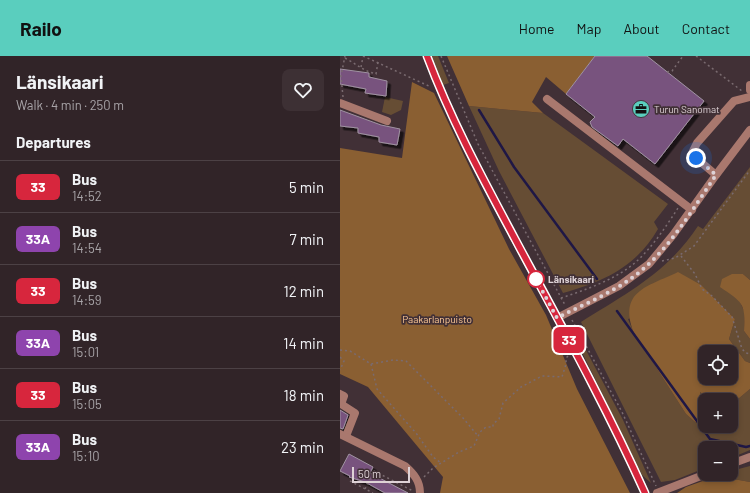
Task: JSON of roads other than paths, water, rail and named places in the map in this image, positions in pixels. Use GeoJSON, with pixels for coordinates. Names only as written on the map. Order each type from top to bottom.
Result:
{"type":"FeatureCollection","features":[{"type":"Feature","properties":{"kind":"street"},"geometry":{"type":"LineString","coordinates":[[427,56],[439,86],[486,186],[617,431],[645,493]]}},
{"type":"Feature","properties":{"kind":"street"},"geometry":{"type":"LineString","coordinates":[[716,175],[696,158],[694,151],[697,142],[734,101],[748,93],[750,85]]}},
{"type":"Feature","properties":{"kind":"street"},"geometry":{"type":"LineString","coordinates":[[547,99],[692,210]]}},
{"type":"Feature","properties":{"kind":"street"},"geometry":{"type":"LineString","coordinates":[[342,104],[387,121]]}},
{"type":"Feature","properties":{"kind":"street"},"geometry":{"type":"LineString","coordinates":[[557,318],[619,286],[649,264],[692,210],[750,130]]}},
{"type":"Feature","properties":{"kind":"street"},"geometry":{"type":"LineString","coordinates":[[340,394],[344,396],[341,404],[355,413],[343,435],[405,466],[414,474],[418,481],[420,493]]}},
{"type":"Feature","properties":{"kind":"street"},"geometry":{"type":"LineString","coordinates":[[738,461],[750,457]]}},
{"type":"Feature","properties":{"kind":"street"},"geometry":{"type":"LineString","coordinates":[[658,493],[698,477]]}},
{"type":"Feature","properties":{"kind":"waterway"},"geometry":{"type":"LineString","coordinates":[[479,110],[514,167],[597,279]]}},
{"type":"Feature","properties":{"kind":"waterway"},"geometry":{"type":"LineString","coordinates":[[617,311],[710,439],[746,447],[750,446]]}},
{"type":"Feature","properties":{"kind":"place","name":"Turun Sanomat"},"geometry":{"type":"Point","coordinates":[641,109]}},
{"type":"Feature","properties":{"kind":"place","name":"Länsikaari"},"geometry":{"type":"Point","coordinates":[536,279]}},
{"type":"Feature","properties":{"kind":"park label","name":"Paakarlanpuisto"},"geometry":{"type":"Point","coordinates":[437,319]}}]}
